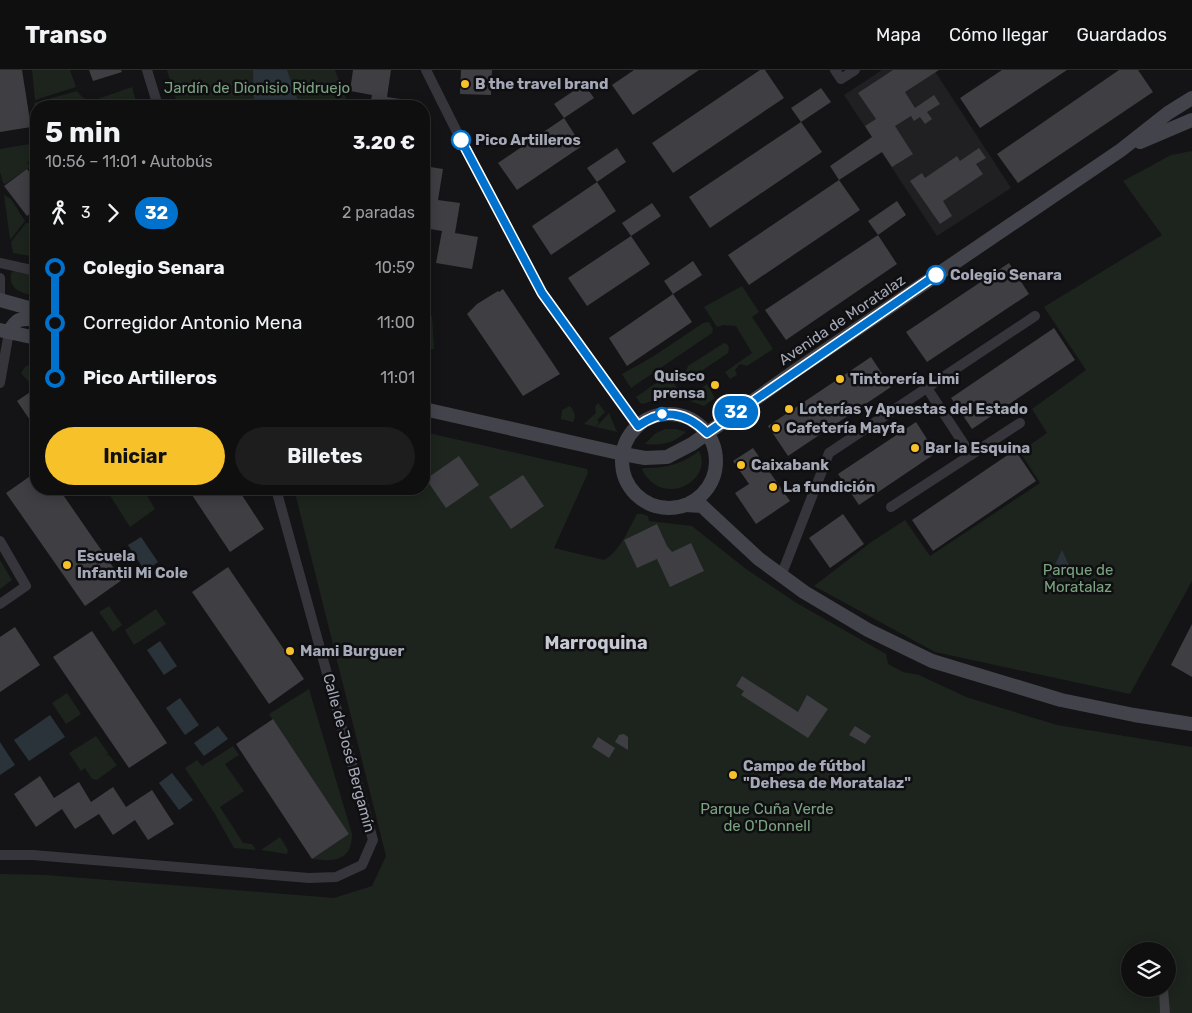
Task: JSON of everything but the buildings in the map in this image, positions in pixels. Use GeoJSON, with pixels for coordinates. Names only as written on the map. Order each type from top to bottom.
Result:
{"type":"FeatureCollection","features":[{"type":"Feature","properties":{"kind":"main road","name":"Avenida de Moratalaz"},"geometry":{"type":"LineString","coordinates":[[430,410],[623,454],[646,458],[667,457],[692,444],[802,366],[1120,150],[1168,113],[1192,98]]}},
{"type":"Feature","properties":{"kind":"main road","name":"Avenida de Moratalaz"},"geometry":{"type":"LineString","coordinates":[[1120,150],[1192,120]]}},
{"type":"Feature","properties":{"kind":"main road"},"geometry":{"type":"LineString","coordinates":[[0,300],[30,308]]}},
{"type":"Feature","properties":{"kind":"main road"},"geometry":{"type":"LineString","coordinates":[[4,331],[20,319],[30,319]]}},
{"type":"Feature","properties":{"kind":"main road"},"geometry":{"type":"LineString","coordinates":[[4,331],[30,337]]}},
{"type":"Feature","properties":{"kind":"main road"},"geometry":{"type":"LineString","coordinates":[[673,414],[684,416],[698,424],[707,433],[714,447],[716,463],[711,482],[702,500],[669,508],[645,501],[635,493],[625,476],[622,465],[628,439],[638,426],[654,417],[673,414]]}},
{"type":"Feature","properties":{"kind":"main road"},"geometry":{"type":"LineString","coordinates":[[702,500],[759,559],[781,576],[868,630],[932,661],[1061,700],[1134,715],[1192,724]]}},
{"type":"Feature","properties":{"kind":"street"},"geometry":{"type":"LineString","coordinates":[[147,70],[156,100]]}},
{"type":"Feature","properties":{"kind":"street"},"geometry":{"type":"LineString","coordinates":[[426,70],[542,293],[638,426]]}},
{"type":"Feature","properties":{"kind":"street"},"geometry":{"type":"LineString","coordinates":[[835,70],[841,79],[853,71]]}},
{"type":"Feature","properties":{"kind":"street"},"geometry":{"type":"LineString","coordinates":[[0,263],[30,270]]}},
{"type":"Feature","properties":{"kind":"street"},"geometry":{"type":"LineString","coordinates":[[0,278],[0,295]]}},
{"type":"Feature","properties":{"kind":"street"},"geometry":{"type":"LineString","coordinates":[[781,576],[828,453],[1034,316]]}},
{"type":"Feature","properties":{"kind":"street"},"geometry":{"type":"LineString","coordinates":[[0,383],[4,331]]}},
{"type":"Feature","properties":{"kind":"street"},"geometry":{"type":"LineString","coordinates":[[927,388],[971,455]]}},
{"type":"Feature","properties":{"kind":"street"},"geometry":{"type":"LineString","coordinates":[[891,507],[1020,423]]}},
{"type":"Feature","properties":{"kind":"street","name":"Calle de José Bergamín"},"geometry":{"type":"LineString","coordinates":[[0,855],[42,856],[309,878],[336,877],[362,865],[373,840],[278,495]]}},
{"type":"Feature","properties":{"kind":"street"},"geometry":{"type":"LineString","coordinates":[[0,541],[26,586],[0,604]]}},
{"type":"Feature","properties":{"kind":"shaded area"},"geometry":{"type":"Polygon","coordinates":[[[253,70],[287,70],[298,100],[254,100],[253,70]]]}},
{"type":"Feature","properties":{"kind":"shaded area","name":"Colegio Senara"},"geometry":{"type":"Polygon","coordinates":[[[882,70],[934,70],[1011,188],[937,236],[844,95],[882,70]]]}},
{"type":"Feature","properties":{"kind":"shaded area"},"geometry":{"type":"Polygon","coordinates":[[[141,537],[158,562],[145,571],[128,545],[141,537]]]}},
{"type":"Feature","properties":{"kind":"shaded area"},"geometry":{"type":"Polygon","coordinates":[[[1062,550],[1069,565],[1063,574],[1049,577],[1062,550]]]}},
{"type":"Feature","properties":{"kind":"shaded area"},"geometry":{"type":"Polygon","coordinates":[[[160,641],[177,666],[164,675],[147,650],[160,641]]]}},
{"type":"Feature","properties":{"kind":"shaded area"},"geometry":{"type":"Polygon","coordinates":[[[180,698],[199,725],[185,735],[166,708],[180,698]]]}},
{"type":"Feature","properties":{"kind":"shaded area"},"geometry":{"type":"Polygon","coordinates":[[[50,715],[65,737],[29,761],[14,740],[50,715]]]}},
{"type":"Feature","properties":{"kind":"shaded area"},"geometry":{"type":"Polygon","coordinates":[[[218,726],[228,739],[204,756],[194,743],[218,726]]]}},
{"type":"Feature","properties":{"kind":"shaded area"},"geometry":{"type":"Polygon","coordinates":[[[0,742],[15,765],[0,775],[0,742]]]}},
{"type":"Feature","properties":{"kind":"shaded area"},"geometry":{"type":"Polygon","coordinates":[[[172,773],[193,800],[179,810],[159,783],[172,773]]]}},
{"type":"Feature","properties":{"kind":"green space"},"geometry":{"type":"Polygon","coordinates":[[[32,70],[70,70],[76,87],[35,100],[32,70]]]}},
{"type":"Feature","properties":{"kind":"green space","name":"Jardín de Dionisio Ridruejo"},"geometry":{"type":"Polygon","coordinates":[[[167,70],[335,70],[347,100],[176,100],[167,70]]]}},
{"type":"Feature","properties":{"kind":"green space"},"geometry":{"type":"Polygon","coordinates":[[[132,87],[136,100],[95,100],[132,87]]]}},
{"type":"Feature","properties":{"kind":"green space"},"geometry":{"type":"Polygon","coordinates":[[[77,91],[83,98],[89,100],[45,100],[77,91]]]}},
{"type":"Feature","properties":{"kind":"green space"},"geometry":{"type":"Polygon","coordinates":[[[30,144],[30,161],[27,162],[30,167],[5,184],[0,172],[0,149],[30,144]]]}},
{"type":"Feature","properties":{"kind":"green space","name":"Parque de Moratalaz"},"geometry":{"type":"Polygon","coordinates":[[[1192,151],[1192,581],[1130,694],[935,652],[814,586],[870,543],[905,520],[930,556],[1040,483],[1020,452],[1047,433],[1032,409],[1086,370],[1044,307],[1162,235],[1123,181],[1171,155],[1192,151]]]}},
{"type":"Feature","properties":{"kind":"green space"},"geometry":{"type":"Polygon","coordinates":[[[4,195],[11,199],[25,221],[10,240],[4,195]]]}},
{"type":"Feature","properties":{"kind":"green space"},"geometry":{"type":"Polygon","coordinates":[[[26,223],[30,223],[30,256],[13,253],[11,242],[26,223]]]}},
{"type":"Feature","properties":{"kind":"green space"},"geometry":{"type":"Polygon","coordinates":[[[14,271],[30,275],[30,295],[14,287],[11,273],[14,271]]]}},
{"type":"Feature","properties":{"kind":"green space"},"geometry":{"type":"Polygon","coordinates":[[[742,286],[759,312],[752,317],[773,349],[747,366],[740,364],[735,370],[737,375],[730,379],[725,372],[752,353],[736,326],[723,325],[717,327],[704,307],[742,286]]]}},
{"type":"Feature","properties":{"kind":"green space"},"geometry":{"type":"Polygon","coordinates":[[[430,316],[432,316],[434,349],[430,349],[430,316]]]}},
{"type":"Feature","properties":{"kind":"green space"},"geometry":{"type":"Polygon","coordinates":[[[709,322],[713,329],[712,333],[631,388],[622,374],[654,356],[703,323],[709,322]]]}},
{"type":"Feature","properties":{"kind":"green space"},"geometry":{"type":"Polygon","coordinates":[[[724,343],[729,348],[728,353],[694,376],[688,376],[686,371],[688,366],[724,343]]]}},
{"type":"Feature","properties":{"kind":"green space"},"geometry":{"type":"Polygon","coordinates":[[[30,364],[30,383],[21,373],[25,367],[30,364]]]}},
{"type":"Feature","properties":{"kind":"green space"},"geometry":{"type":"Polygon","coordinates":[[[668,375],[680,392],[680,399],[658,399],[643,404],[640,403],[636,397],[668,375]]]}},
{"type":"Feature","properties":{"kind":"green space"},"geometry":{"type":"Polygon","coordinates":[[[707,384],[715,398],[704,406],[690,401],[690,396],[707,384]]]}},
{"type":"Feature","properties":{"kind":"green space"},"geometry":{"type":"Polygon","coordinates":[[[598,403],[605,412],[597,420],[599,422],[596,427],[584,424],[596,413],[595,407],[598,403]]]}},
{"type":"Feature","properties":{"kind":"green space"},"geometry":{"type":"Polygon","coordinates":[[[570,406],[575,415],[573,422],[561,419],[562,410],[570,406]]]}},
{"type":"Feature","properties":{"kind":"green space"},"geometry":{"type":"Polygon","coordinates":[[[609,413],[617,432],[596,427],[609,413]]]}},
{"type":"Feature","properties":{"kind":"green space"},"geometry":{"type":"Polygon","coordinates":[[[665,429],[676,429],[686,432],[677,439],[667,443],[645,444],[656,433],[665,429]]]}},
{"type":"Feature","properties":{"kind":"green space","name":"Parque Cuña Verde de O'Donnell"},"geometry":{"type":"Polygon","coordinates":[[[430,433],[587,469],[588,473],[554,548],[604,560],[619,546],[637,514],[648,516],[649,521],[692,526],[746,569],[795,602],[886,654],[888,664],[903,672],[919,675],[966,697],[1057,725],[1192,747],[1192,1013],[0,1013],[0,874],[46,875],[334,898],[372,886],[386,856],[296,495],[430,495],[430,433]]]}},
{"type":"Feature","properties":{"kind":"green space"},"geometry":{"type":"Polygon","coordinates":[[[699,451],[702,461],[700,471],[693,480],[684,486],[674,489],[662,488],[651,482],[642,470],[643,468],[659,468],[673,465],[699,451]]]}},
{"type":"Feature","properties":{"kind":"green space"},"geometry":{"type":"Polygon","coordinates":[[[110,495],[147,495],[155,509],[130,527],[110,495]]]}},
{"type":"Feature","properties":{"kind":"green space"},"geometry":{"type":"Polygon","coordinates":[[[0,560],[12,580],[0,589],[0,560]]]}},
{"type":"Feature","properties":{"kind":"green space"},"geometry":{"type":"Polygon","coordinates":[[[109,606],[122,625],[113,632],[99,612],[109,606]]]}},
{"type":"Feature","properties":{"kind":"green space"},"geometry":{"type":"Polygon","coordinates":[[[156,609],[166,624],[134,645],[125,630],[156,609]]]}},
{"type":"Feature","properties":{"kind":"green space"},"geometry":{"type":"Polygon","coordinates":[[[309,689],[352,834],[349,850],[345,855],[334,860],[312,859],[349,834],[269,714],[309,689]]]}},
{"type":"Feature","properties":{"kind":"green space"},"geometry":{"type":"Polygon","coordinates":[[[67,693],[81,714],[66,724],[52,703],[67,693]]]}},
{"type":"Feature","properties":{"kind":"green space"},"geometry":{"type":"Polygon","coordinates":[[[96,736],[108,753],[105,756],[108,754],[117,765],[97,780],[92,779],[85,768],[81,771],[69,753],[96,736]]]}},
{"type":"Feature","properties":{"kind":"green space"},"geometry":{"type":"Polygon","coordinates":[[[233,746],[239,755],[225,764],[244,791],[220,807],[243,843],[252,844],[256,850],[234,848],[215,814],[185,768],[197,760],[202,766],[233,746]]]}},
{"type":"Feature","properties":{"kind":"green space"},"geometry":{"type":"Polygon","coordinates":[[[280,837],[288,850],[287,854],[261,850],[280,837]]]}},
{"type":"Feature","properties":{"kind":"bus line","name":"32"},"geometry":{"type":"LineString","coordinates":[[461,140],[542,293],[638,426],[662,414],[673,414],[684,416],[698,424],[707,433],[936,275]]}},
{"type":"Feature","properties":{"kind":"place","name":"B the travel brand"},"geometry":{"type":"Point","coordinates":[465,84]}},
{"type":"Feature","properties":{"kind":"place","name":"Pico Artilleros"},"geometry":{"type":"Point","coordinates":[461,140]}},
{"type":"Feature","properties":{"kind":"place","name":"Colegio Senara"},"geometry":{"type":"Point","coordinates":[936,275]}},
{"type":"Feature","properties":{"kind":"place","name":"Tintorería Limi"},"geometry":{"type":"Point","coordinates":[840,379]}},
{"type":"Feature","properties":{"kind":"place","name":"Quisco prensa"},"geometry":{"type":"Point","coordinates":[715,385]}},
{"type":"Feature","properties":{"kind":"place","name":"Loterías y Apuestas del Estado"},"geometry":{"type":"Point","coordinates":[789,409]}},
{"type":"Feature","properties":{"kind":"place","name":"Cafetería Mayfa"},"geometry":{"type":"Point","coordinates":[776,428]}},
{"type":"Feature","properties":{"kind":"place","name":"Bar la Esquina"},"geometry":{"type":"Point","coordinates":[915,448]}},
{"type":"Feature","properties":{"kind":"place","name":"Caixabank"},"geometry":{"type":"Point","coordinates":[741,465]}},
{"type":"Feature","properties":{"kind":"place","name":"La fundición"},"geometry":{"type":"Point","coordinates":[773,487]}},
{"type":"Feature","properties":{"kind":"place","name":"Escuela Infantil Mi Cole"},"geometry":{"type":"Point","coordinates":[67,565]}},
{"type":"Feature","properties":{"kind":"place","name":"Mami Burguer"},"geometry":{"type":"Point","coordinates":[290,651]}},
{"type":"Feature","properties":{"kind":"place","name":"Campo de fútbol \"Dehesa de Moratalaz\""},"geometry":{"type":"Point","coordinates":[733,775]}},
{"type":"Feature","properties":{"kind":"district","name":"Marroquina"},"geometry":{"type":"Point","coordinates":[596,643]}}]}
